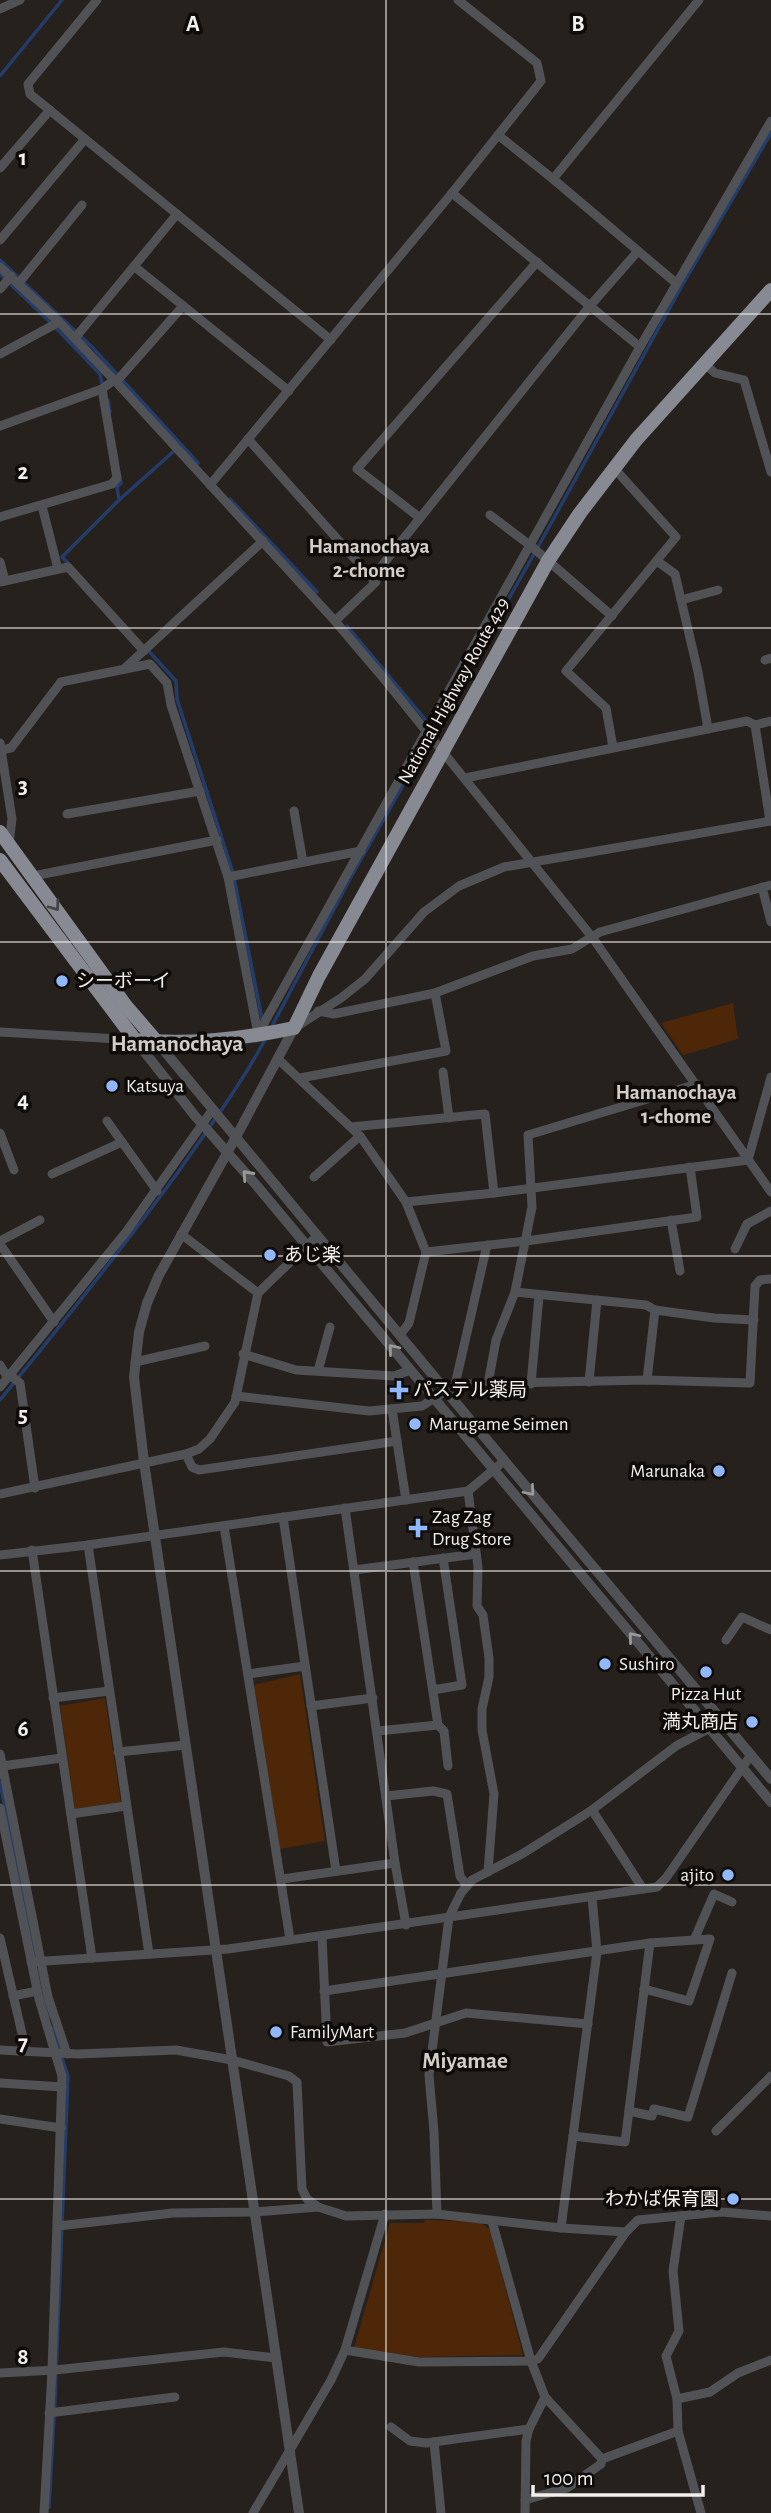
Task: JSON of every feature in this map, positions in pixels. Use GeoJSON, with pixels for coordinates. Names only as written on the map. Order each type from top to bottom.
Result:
{"type":"FeatureCollection","features":[{"type":"Feature","properties":{"kind":"highway","name":"National Highway Route 429"},"geometry":{"type":"LineString","coordinates":[[294,1028],[433,738],[538,553],[580,513],[614,468],[771,290]]}},
{"type":"Feature","properties":{"kind":"highway"},"geometry":{"type":"LineString","coordinates":[[0,832],[127,1006],[157,1042]]}},
{"type":"Feature","properties":{"kind":"highway"},"geometry":{"type":"LineString","coordinates":[[0,860],[135,1040],[179,1042],[294,1028]]}},
{"type":"Feature","properties":{"kind":"street"},"geometry":{"type":"LineString","coordinates":[[0,9],[19,0]]}},
{"type":"Feature","properties":{"kind":"street"},"geometry":{"type":"LineString","coordinates":[[97,0],[28,84],[30,94],[331,340]]}},
{"type":"Feature","properties":{"kind":"street"},"geometry":{"type":"LineString","coordinates":[[210,485],[452,193],[541,81],[537,64],[458,0]]}},
{"type":"Feature","properties":{"kind":"street"},"geometry":{"type":"LineString","coordinates":[[553,179],[698,0]]}},
{"type":"Feature","properties":{"kind":"street"},"geometry":{"type":"LineString","coordinates":[[0,168],[50,110]]}},
{"type":"Feature","properties":{"kind":"street"},"geometry":{"type":"LineString","coordinates":[[265,1033],[360,850],[433,738],[538,553],[639,347],[771,121]]}},
{"type":"Feature","properties":{"kind":"street"},"geometry":{"type":"LineString","coordinates":[[498,135],[676,283]]}},
{"type":"Feature","properties":{"kind":"street"},"geometry":{"type":"LineString","coordinates":[[0,240],[85,139]]}},
{"type":"Feature","properties":{"kind":"street"},"geometry":{"type":"LineString","coordinates":[[452,193],[639,347]]}},
{"type":"Feature","properties":{"kind":"street"},"geometry":{"type":"LineString","coordinates":[[20,282],[82,205]]}},
{"type":"Feature","properties":{"kind":"street"},"geometry":{"type":"LineString","coordinates":[[77,335],[177,214]]}},
{"type":"Feature","properties":{"kind":"street"},"geometry":{"type":"LineString","coordinates":[[372,578],[589,307],[638,251]]}},
{"type":"Feature","properties":{"kind":"street"},"geometry":{"type":"LineString","coordinates":[[420,518],[357,469],[537,262]]}},
{"type":"Feature","properties":{"kind":"street"},"geometry":{"type":"LineString","coordinates":[[0,267],[6,282],[20,282],[59,322],[77,335],[335,621],[433,738],[592,937],[769,1186]]}},
{"type":"Feature","properties":{"kind":"street"},"geometry":{"type":"LineString","coordinates":[[135,267],[289,391]]}},
{"type":"Feature","properties":{"kind":"street"},"geometry":{"type":"LineString","coordinates":[[0,426],[102,389],[117,379],[183,306]]}},
{"type":"Feature","properties":{"kind":"street"},"geometry":{"type":"LineString","coordinates":[[0,354],[59,322]]}},
{"type":"Feature","properties":{"kind":"street"},"geometry":{"type":"LineString","coordinates":[[705,364],[715,373],[744,380],[766,433],[771,472]]}},
{"type":"Feature","properties":{"kind":"street"},"geometry":{"type":"LineString","coordinates":[[0,517],[111,484],[117,478],[102,389]]}},
{"type":"Feature","properties":{"kind":"street"},"geometry":{"type":"LineString","coordinates":[[248,439],[376,582],[335,621]]}},
{"type":"Feature","properties":{"kind":"street"},"geometry":{"type":"LineString","coordinates":[[613,747],[606,708],[566,671],[676,537],[614,468]]}},
{"type":"Feature","properties":{"kind":"street"},"geometry":{"type":"LineString","coordinates":[[42,506],[58,569]]}},
{"type":"Feature","properties":{"kind":"street"},"geometry":{"type":"LineString","coordinates":[[490,515],[612,616]]}},
{"type":"Feature","properties":{"kind":"street"},"geometry":{"type":"LineString","coordinates":[[124,669],[263,541]]}},
{"type":"Feature","properties":{"kind":"street"},"geometry":{"type":"LineString","coordinates":[[657,561],[675,573],[708,729]]}},
{"type":"Feature","properties":{"kind":"street"},"geometry":{"type":"LineString","coordinates":[[0,562],[2,581],[68,567],[145,649]]}},
{"type":"Feature","properties":{"kind":"street"},"geometry":{"type":"LineString","coordinates":[[681,600],[718,590]]}},
{"type":"Feature","properties":{"kind":"street"},"geometry":{"type":"LineString","coordinates":[[9,844],[12,819],[0,748],[11,748],[61,682],[150,663],[167,683],[171,705],[232,877],[265,1033]]}},
{"type":"Feature","properties":{"kind":"street"},"geometry":{"type":"LineString","coordinates":[[465,778],[747,721],[755,725],[771,721]]}},
{"type":"Feature","properties":{"kind":"street"},"geometry":{"type":"LineString","coordinates":[[299,2513],[144,1462],[135,1392],[139,1332],[159,1275],[294,1028],[365,979],[424,912],[459,886],[504,867],[771,821],[755,725]]}},
{"type":"Feature","properties":{"kind":"street"},"geometry":{"type":"LineString","coordinates":[[67,814],[200,791]]}},
{"type":"Feature","properties":{"kind":"street"},"geometry":{"type":"LineString","coordinates":[[294,811],[303,862]]}},
{"type":"Feature","properties":{"kind":"street"},"geometry":{"type":"LineString","coordinates":[[33,876],[217,840]]}},
{"type":"Feature","properties":{"kind":"street"},"geometry":{"type":"LineString","coordinates":[[232,877],[360,850]]}},
{"type":"Feature","properties":{"kind":"street"},"geometry":{"type":"LineString","coordinates":[[307,1001],[310,1008],[334,1014],[435,993],[533,956],[572,949],[600,932],[767,886],[771,922]]}},
{"type":"Feature","properties":{"kind":"street"},"geometry":{"type":"LineString","coordinates":[[300,1078],[446,1051],[435,993]]}},
{"type":"Feature","properties":{"kind":"street"},"geometry":{"type":"LineString","coordinates":[[0,1032],[135,1040],[206,1129],[771,1802]]}},
{"type":"Feature","properties":{"kind":"street"},"geometry":{"type":"LineString","coordinates":[[157,1042],[400,1335],[450,1388],[504,1461],[771,1779]]}},
{"type":"Feature","properties":{"kind":"street"},"geometry":{"type":"LineString","coordinates":[[278,1059],[360,1136],[406,1202],[426,1252],[410,1324],[400,1335]]}},
{"type":"Feature","properties":{"kind":"street"},"geometry":{"type":"LineString","coordinates":[[443,1072],[449,1118]]}},
{"type":"Feature","properties":{"kind":"street"},"geometry":{"type":"LineString","coordinates":[[748,1160],[771,1077]]}},
{"type":"Feature","properties":{"kind":"street"},"geometry":{"type":"LineString","coordinates":[[488,1384],[496,1340],[515,1292],[532,1208],[528,1135],[697,1084]]}},
{"type":"Feature","properties":{"kind":"street"},"geometry":{"type":"LineString","coordinates":[[0,1387],[13,1378],[217,1114]]}},
{"type":"Feature","properties":{"kind":"street"},"geometry":{"type":"LineString","coordinates":[[351,1127],[485,1114],[494,1193]]}},
{"type":"Feature","properties":{"kind":"street"},"geometry":{"type":"LineString","coordinates":[[107,1121],[157,1191]]}},
{"type":"Feature","properties":{"kind":"street"},"geometry":{"type":"LineString","coordinates":[[0,1133],[14,1170]]}},
{"type":"Feature","properties":{"kind":"street"},"geometry":{"type":"LineString","coordinates":[[314,1177],[360,1136]]}},
{"type":"Feature","properties":{"kind":"street"},"geometry":{"type":"LineString","coordinates":[[52,1174],[122,1142]]}},
{"type":"Feature","properties":{"kind":"street"},"geometry":{"type":"LineString","coordinates":[[406,1202],[748,1160]]}},
{"type":"Feature","properties":{"kind":"street"},"geometry":{"type":"LineString","coordinates":[[426,1252],[697,1217],[690,1167]]}},
{"type":"Feature","properties":{"kind":"street"},"geometry":{"type":"LineString","coordinates":[[735,1249],[747,1224],[771,1211]]}},
{"type":"Feature","properties":{"kind":"street"},"geometry":{"type":"LineString","coordinates":[[40,1220],[0,1243],[54,1322]]}},
{"type":"Feature","properties":{"kind":"street"},"geometry":{"type":"LineString","coordinates":[[671,1220],[680,1271]]}},
{"type":"Feature","properties":{"kind":"street"},"geometry":{"type":"LineString","coordinates":[[181,1234],[258,1293]]}},
{"type":"Feature","properties":{"kind":"street"},"geometry":{"type":"LineString","coordinates":[[0,1494],[199,1449],[210,1439],[235,1402],[258,1293],[317,1236]]}},
{"type":"Feature","properties":{"kind":"street"},"geometry":{"type":"LineString","coordinates":[[450,1388],[487,1245]]}},
{"type":"Feature","properties":{"kind":"street"},"geometry":{"type":"LineString","coordinates":[[236,1396],[369,1411],[422,1406],[450,1388],[488,1384],[647,1380],[750,1383],[755,1286],[760,1280],[771,1279]]}},
{"type":"Feature","properties":{"kind":"street"},"geometry":{"type":"LineString","coordinates":[[515,1292],[646,1305],[655,1310],[713,1318],[754,1320]]}},
{"type":"Feature","properties":{"kind":"street"},"geometry":{"type":"LineString","coordinates":[[531,1384],[539,1296]]}},
{"type":"Feature","properties":{"kind":"street"},"geometry":{"type":"LineString","coordinates":[[589,1382],[597,1300]]}},
{"type":"Feature","properties":{"kind":"street"},"geometry":{"type":"LineString","coordinates":[[647,1380],[655,1310]]}},
{"type":"Feature","properties":{"kind":"street"},"geometry":{"type":"LineString","coordinates":[[317,1371],[330,1328]]}},
{"type":"Feature","properties":{"kind":"street"},"geometry":{"type":"LineString","coordinates":[[135,1362],[205,1346]]}},
{"type":"Feature","properties":{"kind":"street"},"geometry":{"type":"LineString","coordinates":[[243,1354],[296,1370],[394,1376],[411,1370]]}},
{"type":"Feature","properties":{"kind":"street"},"geometry":{"type":"LineString","coordinates":[[0,1365],[13,1378],[35,1488]]}},
{"type":"Feature","properties":{"kind":"street"},"geometry":{"type":"LineString","coordinates":[[392,1409],[406,1500]]}},
{"type":"Feature","properties":{"kind":"street"},"geometry":{"type":"LineString","coordinates":[[186,1454],[192,1467],[199,1469],[397,1441]]}},
{"type":"Feature","properties":{"kind":"street"},"geometry":{"type":"LineString","coordinates":[[0,1555],[468,1491],[504,1461]]}},
{"type":"Feature","properties":{"kind":"street"},"geometry":{"type":"LineString","coordinates":[[468,1491],[476,1554],[477,1606],[483,1615],[489,1658],[489,1677],[482,1709],[482,1730],[494,1794],[488,1872]]}},
{"type":"Feature","properties":{"kind":"street"},"geometry":{"type":"LineString","coordinates":[[345,1508],[406,1924]]}},
{"type":"Feature","properties":{"kind":"street"},"geometry":{"type":"LineString","coordinates":[[283,1517],[336,1871]]}},
{"type":"Feature","properties":{"kind":"street"},"geometry":{"type":"LineString","coordinates":[[224,1526],[290,1939]]}},
{"type":"Feature","properties":{"kind":"street"},"geometry":{"type":"LineString","coordinates":[[88,1545],[149,1954]]}},
{"type":"Feature","properties":{"kind":"street"},"geometry":{"type":"LineString","coordinates":[[32,1550],[92,1958]]}},
{"type":"Feature","properties":{"kind":"street"},"geometry":{"type":"LineString","coordinates":[[354,1570],[476,1554]]}},
{"type":"Feature","properties":{"kind":"street"},"geometry":{"type":"LineString","coordinates":[[433,1690],[462,1685],[443,1558]]}},
{"type":"Feature","properties":{"kind":"street"},"geometry":{"type":"LineString","coordinates":[[413,1562],[438,1725],[444,1731],[448,1766]]}},
{"type":"Feature","properties":{"kind":"street"},"geometry":{"type":"LineString","coordinates":[[726,1640],[742,1617],[771,1630]]}},
{"type":"Feature","properties":{"kind":"street"},"geometry":{"type":"LineString","coordinates":[[248,1674],[305,1666]]}},
{"type":"Feature","properties":{"kind":"street"},"geometry":{"type":"LineString","coordinates":[[53,1698],[109,1691]]}},
{"type":"Feature","properties":{"kind":"street"},"geometry":{"type":"LineString","coordinates":[[311,1706],[373,1698]]}},
{"type":"Feature","properties":{"kind":"street"},"geometry":{"type":"LineString","coordinates":[[437,2214],[429,2075],[449,1917],[461,1893],[472,1880],[592,1810],[676,1746],[723,1721]]}},
{"type":"Feature","properties":{"kind":"street"},"geometry":{"type":"LineString","coordinates":[[378,1731],[438,1725]]}},
{"type":"Feature","properties":{"kind":"street"},"geometry":{"type":"LineString","coordinates":[[118,1752],[186,1745]]}},
{"type":"Feature","properties":{"kind":"street"},"geometry":{"type":"LineString","coordinates":[[0,1754],[37,1961],[37,1992],[47,2029],[62,2054]]}},
{"type":"Feature","properties":{"kind":"street"},"geometry":{"type":"LineString","coordinates":[[37,1961],[216,1950],[657,1886],[666,1878],[751,1755]]}},
{"type":"Feature","properties":{"kind":"street"},"geometry":{"type":"LineString","coordinates":[[2,1766],[62,1758]]}},
{"type":"Feature","properties":{"kind":"street"},"geometry":{"type":"LineString","coordinates":[[386,1797],[433,1791],[447,1794],[460,1876],[467,1886]]}},
{"type":"Feature","properties":{"kind":"street"},"geometry":{"type":"LineString","coordinates":[[71,1814],[127,1806]]}},
{"type":"Feature","properties":{"kind":"street"},"geometry":{"type":"LineString","coordinates":[[0,1808],[12,1869],[62,2054],[61,2226],[56,2370],[44,2513]]}},
{"type":"Feature","properties":{"kind":"street"},"geometry":{"type":"LineString","coordinates":[[592,1810],[643,1889]]}},
{"type":"Feature","properties":{"kind":"street"},"geometry":{"type":"LineString","coordinates":[[282,1879],[395,1863]]}},
{"type":"Feature","properties":{"kind":"street"},"geometry":{"type":"LineString","coordinates":[[0,1871],[12,1869]]}},
{"type":"Feature","properties":{"kind":"street"},"geometry":{"type":"LineString","coordinates":[[694,1940],[714,1894],[732,1902]]}},
{"type":"Feature","properties":{"kind":"street"},"geometry":{"type":"LineString","coordinates":[[561,2228],[597,1952],[592,1897]]}},
{"type":"Feature","properties":{"kind":"street"},"geometry":{"type":"LineString","coordinates":[[322,1936],[327,2042],[405,2033],[466,2013],[588,2024]]}},
{"type":"Feature","properties":{"kind":"street"},"geometry":{"type":"LineString","coordinates":[[0,1938],[26,2052]]}},
{"type":"Feature","properties":{"kind":"street"},"geometry":{"type":"LineString","coordinates":[[324,1991],[650,1943],[710,1939],[689,2001],[644,1989]]}},
{"type":"Feature","properties":{"kind":"street"},"geometry":{"type":"LineString","coordinates":[[573,2136],[625,2143],[650,1943]]}},
{"type":"Feature","properties":{"kind":"street"},"geometry":{"type":"LineString","coordinates":[[629,2111],[652,2116],[654,2109],[688,2117],[732,1973]]}},
{"type":"Feature","properties":{"kind":"street"},"geometry":{"type":"LineString","coordinates":[[13,1996],[37,1992]]}},
{"type":"Feature","properties":{"kind":"street"},"geometry":{"type":"LineString","coordinates":[[0,2050],[62,2054],[158,2050],[232,2060],[289,2076],[297,2082],[302,2189],[307,2199],[318,2207],[346,2216],[437,2214],[561,2228],[626,2232]]}},
{"type":"Feature","properties":{"kind":"street"},"geometry":{"type":"LineString","coordinates":[[716,2131],[771,2076]]}},
{"type":"Feature","properties":{"kind":"street"},"geometry":{"type":"LineString","coordinates":[[0,2083],[62,2087]]}},
{"type":"Feature","properties":{"kind":"street"},"geometry":{"type":"LineString","coordinates":[[0,2119],[61,2128]]}},
{"type":"Feature","properties":{"kind":"street"},"geometry":{"type":"LineString","coordinates":[[61,2226],[173,2213],[255,2212],[318,2207]]}},
{"type":"Feature","properties":{"kind":"street"},"geometry":{"type":"LineString","coordinates":[[345,2350],[419,2362],[538,2359],[626,2232],[638,2221],[721,2212],[771,2216]]}},
{"type":"Feature","properties":{"kind":"street"},"geometry":{"type":"LineString","coordinates":[[253,2513],[345,2350],[385,2214]]}},
{"type":"Feature","properties":{"kind":"street"},"geometry":{"type":"LineString","coordinates":[[681,2216],[673,2271],[679,2331],[666,2356],[677,2399],[678,2431],[701,2513]]}},
{"type":"Feature","properties":{"kind":"street"},"geometry":{"type":"LineString","coordinates":[[492,2221],[531,2361],[545,2397],[603,2459]]}},
{"type":"Feature","properties":{"kind":"street"},"geometry":{"type":"LineString","coordinates":[[0,2373],[56,2370],[224,2351],[276,2358]]}},
{"type":"Feature","properties":{"kind":"street"},"geometry":{"type":"LineString","coordinates":[[677,2399],[710,2392],[738,2374],[771,2360]]}},
{"type":"Feature","properties":{"kind":"street"},"geometry":{"type":"LineString","coordinates":[[53,2413],[175,2397]]}},
{"type":"Feature","properties":{"kind":"street"},"geometry":{"type":"LineString","coordinates":[[525,2513],[526,2441],[545,2397]]}},
{"type":"Feature","properties":{"kind":"street"},"geometry":{"type":"LineString","coordinates":[[391,2427],[410,2441],[434,2442],[529,2429]]}},
{"type":"Feature","properties":{"kind":"street"},"geometry":{"type":"LineString","coordinates":[[525,2500],[568,2488],[601,2464],[603,2459],[678,2431]]}},
{"type":"Feature","properties":{"kind":"street"},"geometry":{"type":"LineString","coordinates":[[434,2442],[441,2513]]}},
{"type":"Feature","properties":{"kind":"shaded area"},"geometry":{"type":"Polygon","coordinates":[[[733,1003],[738,1039],[683,1055],[661,1023],[733,1003]]]}},
{"type":"Feature","properties":{"kind":"shaded area"},"geometry":{"type":"Polygon","coordinates":[[[300,1674],[325,1841],[280,1849],[254,1685],[300,1674]]]}},
{"type":"Feature","properties":{"kind":"shaded area"},"geometry":{"type":"Polygon","coordinates":[[[105,1698],[121,1803],[75,1810],[60,1706],[105,1698]]]}},
{"type":"Feature","properties":{"kind":"shaded area"},"geometry":{"type":"Polygon","coordinates":[[[425,2220],[480,2222],[490,2230],[523,2355],[419,2357],[354,2348],[390,2223],[424,2223],[425,2220]]]}},
{"type":"Feature","properties":{"kind":"waterway"},"geometry":{"type":"LineString","coordinates":[[0,76],[62,0]]}},
{"type":"Feature","properties":{"kind":"waterway"},"geometry":{"type":"LineString","coordinates":[[271,1028],[351,877],[684,282],[771,133]]}},
{"type":"Feature","properties":{"kind":"waterway"},"geometry":{"type":"LineString","coordinates":[[0,260],[93,348],[198,463]]}},
{"type":"Feature","properties":{"kind":"waterway"},"geometry":{"type":"LineString","coordinates":[[0,274],[51,323]]}},
{"type":"Feature","properties":{"kind":"waterway"},"geometry":{"type":"LineString","coordinates":[[55,327],[100,374],[102,383]]}},
{"type":"Feature","properties":{"kind":"waterway"},"geometry":{"type":"LineString","coordinates":[[108,400],[110,412]]}},
{"type":"Feature","properties":{"kind":"waterway"},"geometry":{"type":"LineString","coordinates":[[119,500],[173,452]]}},
{"type":"Feature","properties":{"kind":"waterway"},"geometry":{"type":"LineString","coordinates":[[70,565],[62,557],[119,500],[117,487],[121,483],[120,479]]}},
{"type":"Feature","properties":{"kind":"waterway"},"geometry":{"type":"LineString","coordinates":[[230,499],[317,592]]}},
{"type":"Feature","properties":{"kind":"waterway"},"geometry":{"type":"LineString","coordinates":[[347,626],[425,719]]}},
{"type":"Feature","properties":{"kind":"waterway"},"geometry":{"type":"LineString","coordinates":[[146,648],[176,681],[177,699],[233,873],[262,1019]]}},
{"type":"Feature","properties":{"kind":"waterway"},"geometry":{"type":"LineString","coordinates":[[0,1400],[159,1198],[225,1104],[266,1038]]}},
{"type":"Feature","properties":{"kind":"waterway"},"geometry":{"type":"LineString","coordinates":[[0,1783],[36,1959]]}},
{"type":"Feature","properties":{"kind":"waterway"},"geometry":{"type":"LineString","coordinates":[[44,1998],[49,2017]]}},
{"type":"Feature","properties":{"kind":"waterway"},"geometry":{"type":"LineString","coordinates":[[49,2507],[68,2076],[52,2028]]}},
{"type":"Feature","properties":{"kind":"place","name":"シーボーイ"},"geometry":{"type":"Point","coordinates":[62,981]}},
{"type":"Feature","properties":{"kind":"place","name":"Katsuya"},"geometry":{"type":"Point","coordinates":[112,1086]}},
{"type":"Feature","properties":{"kind":"place","name":"あじ楽"},"geometry":{"type":"Point","coordinates":[270,1255]}},
{"type":"Feature","properties":{"kind":"place","name":"パステル薬局"},"geometry":{"type":"Point","coordinates":[399,1390]}},
{"type":"Feature","properties":{"kind":"place","name":"Marugame Seimen"},"geometry":{"type":"Point","coordinates":[415,1424]}},
{"type":"Feature","properties":{"kind":"place","name":"Marunaka"},"geometry":{"type":"Point","coordinates":[719,1471]}},
{"type":"Feature","properties":{"kind":"place","name":"Zag Zag Drug Store"},"geometry":{"type":"Point","coordinates":[418,1528]}},
{"type":"Feature","properties":{"kind":"place","name":"Sushiro"},"geometry":{"type":"Point","coordinates":[605,1664]}},
{"type":"Feature","properties":{"kind":"place","name":"Pizza Hut"},"geometry":{"type":"Point","coordinates":[706,1672]}},
{"type":"Feature","properties":{"kind":"place","name":"満丸商店"},"geometry":{"type":"Point","coordinates":[752,1722]}},
{"type":"Feature","properties":{"kind":"place","name":"ajito"},"geometry":{"type":"Point","coordinates":[728,1875]}},
{"type":"Feature","properties":{"kind":"place","name":"FamilyMart"},"geometry":{"type":"Point","coordinates":[276,2032]}},
{"type":"Feature","properties":{"kind":"place","name":"わかば保育園"},"geometry":{"type":"Point","coordinates":[733,2199]}},
{"type":"Feature","properties":{"kind":"district","name":"Hamanochaya 2-chome"},"geometry":{"type":"Point","coordinates":[369,558]}},
{"type":"Feature","properties":{"kind":"district","name":"Hamanochaya"},"geometry":{"type":"Point","coordinates":[177,1044]}},
{"type":"Feature","properties":{"kind":"district","name":"Hamanochaya 1-chome"},"geometry":{"type":"Point","coordinates":[676,1104]}},
{"type":"Feature","properties":{"kind":"district","name":"Miyamae"},"geometry":{"type":"Point","coordinates":[465,2061]}}]}
